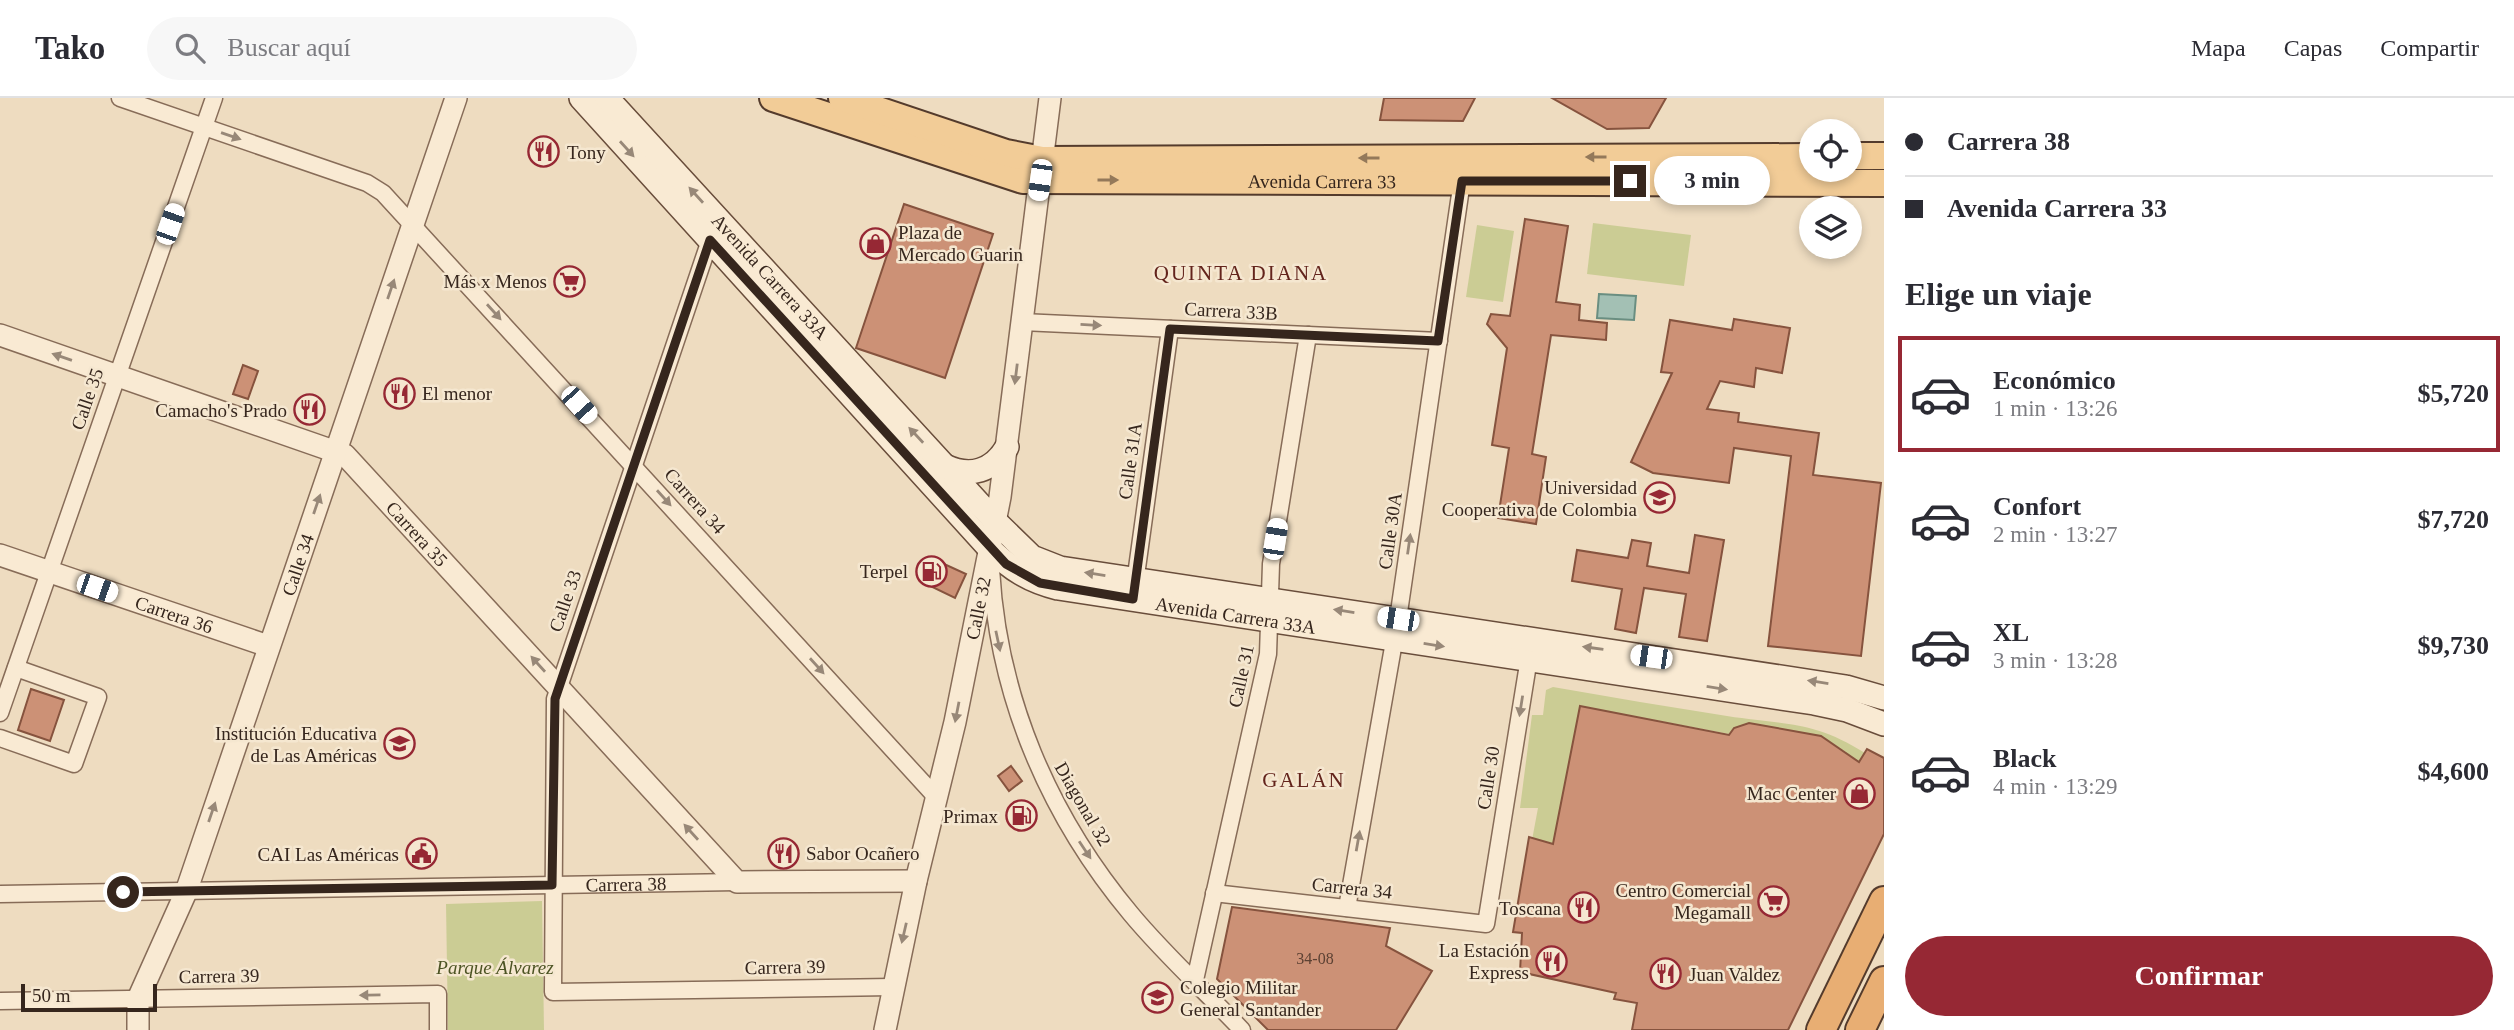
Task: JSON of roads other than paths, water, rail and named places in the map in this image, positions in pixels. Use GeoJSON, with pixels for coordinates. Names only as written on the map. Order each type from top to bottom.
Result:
{"type":"FeatureCollection","features":[{"type":"Feature","properties":{"kind":"highway"},"geometry":{"type":"LineString","coordinates":[[1821,1030],[1884,901]]}},
{"type":"Feature","properties":{"kind":"highway"},"geometry":{"type":"LineString","coordinates":[[1860,1030],[1884,981]]}},
{"type":"Feature","properties":{"kind":"main road","name":"Avenida Carrera 33A"},"geometry":{"type":"LineString","coordinates":[[582,98],[990,549],[1014,571],[1040,583],[1134,589],[1673,671],[1846,687],[1884,698]]}},
{"type":"Feature","properties":{"kind":"main road","name":"Avenida Carrera 33A"},"geometry":{"type":"LineString","coordinates":[[607,98],[995,521],[1032,557],[1050,566],[1134,589]]}},
{"type":"Feature","properties":{"kind":"main road","name":"Avenida Carrera 33"},"geometry":{"type":"LineString","coordinates":[[772,98],[1005,176],[1041,170],[1464,170],[1884,183]]}},
{"type":"Feature","properties":{"kind":"main road","name":"Avenida Carrera 33"},"geometry":{"type":"LineString","coordinates":[[842,98],[1006,153],[1041,170]]}},
{"type":"Feature","properties":{"kind":"main road","name":"Avenida Carrera 33"},"geometry":{"type":"LineString","coordinates":[[1464,170],[1799,156]]}},
{"type":"Feature","properties":{"kind":"main road"},"geometry":{"type":"LineString","coordinates":[[1862,156],[1884,156]]}},
{"type":"Feature","properties":{"kind":"main road"},"geometry":{"type":"LineString","coordinates":[[710,240],[734,236]]}},
{"type":"Feature","properties":{"kind":"main road"},"geometry":{"type":"LineString","coordinates":[[945,466],[964,472],[981,471],[996,462],[1007,447]]}},
{"type":"Feature","properties":{"kind":"main road","name":"Avenida Carrera 33A"},"geometry":{"type":"LineString","coordinates":[[1673,671],[1814,703],[1884,724]]}},
{"type":"Feature","properties":{"kind":"street","name":"Carrera 34"},"geometry":{"type":"LineString","coordinates":[[120,98],[367,183],[383,193],[937,798]]}},
{"type":"Feature","properties":{"kind":"street","name":"Calle 35"},"geometry":{"type":"LineString","coordinates":[[0,713],[214,98]]}},
{"type":"Feature","properties":{"kind":"street","name":"Calle 34"},"geometry":{"type":"LineString","coordinates":[[138,1030],[138,999],[186,892],[456,98]]}},
{"type":"Feature","properties":{"kind":"street","name":"Calle 32"},"geometry":{"type":"LineString","coordinates":[[885,1030],[892,987],[937,798],[995,521],[1007,447],[1050,98]]}},
{"type":"Feature","properties":{"kind":"street","name":"Calle 30A"},"geometry":{"type":"LineString","coordinates":[[1346,908],[1396,629],[1464,170]]}},
{"type":"Feature","properties":{"kind":"street","name":"Calle 33"},"geometry":{"type":"LineString","coordinates":[[553,992],[553,717],[559,687],[710,240]]}},
{"type":"Feature","properties":{"kind":"street","name":"Carrera 33B"},"geometry":{"type":"LineString","coordinates":[[1023,322],[1438,341]]}},
{"type":"Feature","properties":{"kind":"street","name":"Calle 31A"},"geometry":{"type":"LineString","coordinates":[[1134,589],[1170,329]]}},
{"type":"Feature","properties":{"kind":"street","name":"Carrera 35"},"geometry":{"type":"LineString","coordinates":[[0,335],[336,450],[362,471],[737,882]]}},
{"type":"Feature","properties":{"kind":"street","name":"Calle 31"},"geometry":{"type":"LineString","coordinates":[[1195,981],[1268,654],[1271,564],[1308,335]]}},
{"type":"Feature","properties":{"kind":"street","name":"Diagonal 32"},"geometry":{"type":"LineString","coordinates":[[990,549],[993,609],[1000,649],[1034,760],[1074,834],[1131,914],[1242,1030]]}},
{"type":"Feature","properties":{"kind":"street","name":"Carrera 36"},"geometry":{"type":"LineString","coordinates":[[0,555],[268,646]]}},
{"type":"Feature","properties":{"kind":"street","name":"Calle 30"},"geometry":{"type":"LineString","coordinates":[[1486,924],[1531,649]]}},
{"type":"Feature","properties":{"kind":"street"},"geometry":{"type":"LineString","coordinates":[[0,738],[74,764],[98,697],[16,668]]}},
{"type":"Feature","properties":{"kind":"street","name":"Carrera 38"},"geometry":{"type":"LineString","coordinates":[[0,894],[916,881]]}},
{"type":"Feature","properties":{"kind":"street","name":"Carrera 34"},"geometry":{"type":"LineString","coordinates":[[1214,893],[1486,924]]}},
{"type":"Feature","properties":{"kind":"street","name":"Carrera 39"},"geometry":{"type":"LineString","coordinates":[[553,992],[892,987]]}},
{"type":"Feature","properties":{"kind":"street","name":"Carrera 39"},"geometry":{"type":"LineString","coordinates":[[0,1001],[438,994],[438,1030]]}},
{"type":"Feature","properties":{"kind":"place","name":"Tony"},"geometry":{"type":"Point","coordinates":[544,152]}},
{"type":"Feature","properties":{"kind":"place","name":"Plaza de Mercado Guarin"},"geometry":{"type":"Point","coordinates":[875,243]}},
{"type":"Feature","properties":{"kind":"place","name":"Más x Menos"},"geometry":{"type":"Point","coordinates":[570,281]}},
{"type":"Feature","properties":{"kind":"place","name":"El menor"},"geometry":{"type":"Point","coordinates":[399,393]}},
{"type":"Feature","properties":{"kind":"place","name":"Camacho's Prado"},"geometry":{"type":"Point","coordinates":[310,410]}},
{"type":"Feature","properties":{"kind":"place","name":"Universidad Cooperativa de Colombia"},"geometry":{"type":"Point","coordinates":[1660,498]}},
{"type":"Feature","properties":{"kind":"place","name":"Terpel"},"geometry":{"type":"Point","coordinates":[931,571]}},
{"type":"Feature","properties":{"kind":"place","name":"Institución Educativa de Las Américas"},"geometry":{"type":"Point","coordinates":[400,744]}},
{"type":"Feature","properties":{"kind":"place","name":"Mac Center"},"geometry":{"type":"Point","coordinates":[1859,793]}},
{"type":"Feature","properties":{"kind":"place","name":"Primax"},"geometry":{"type":"Point","coordinates":[1021,816]}},
{"type":"Feature","properties":{"kind":"place","name":"Sabor Ocañero"},"geometry":{"type":"Point","coordinates":[783,853]}},
{"type":"Feature","properties":{"kind":"place","name":"CAI Las Américas"},"geometry":{"type":"Point","coordinates":[422,854]}},
{"type":"Feature","properties":{"kind":"place","name":"Centro Comercial Megamall"},"geometry":{"type":"Point","coordinates":[1774,901]}},
{"type":"Feature","properties":{"kind":"place","name":"Toscana"},"geometry":{"type":"Point","coordinates":[1584,908]}},
{"type":"Feature","properties":{"kind":"place","name":"La Estación Express"},"geometry":{"type":"Point","coordinates":[1552,961]}},
{"type":"Feature","properties":{"kind":"place","name":"Juan Valdez"},"geometry":{"type":"Point","coordinates":[1666,974]}},
{"type":"Feature","properties":{"kind":"place","name":"Colegio Militar General Santander"},"geometry":{"type":"Point","coordinates":[1157,998]}},
{"type":"Feature","properties":{"kind":"district","name":"QUINTA DIANA"},"geometry":{"type":"Point","coordinates":[1241,273]}},
{"type":"Feature","properties":{"kind":"district","name":"GALÁN"},"geometry":{"type":"Point","coordinates":[1304,780]}},
{"type":"Feature","properties":{"kind":"park label","name":"Parque Álvarez"},"geometry":{"type":"Point","coordinates":[495,967]}}]}
